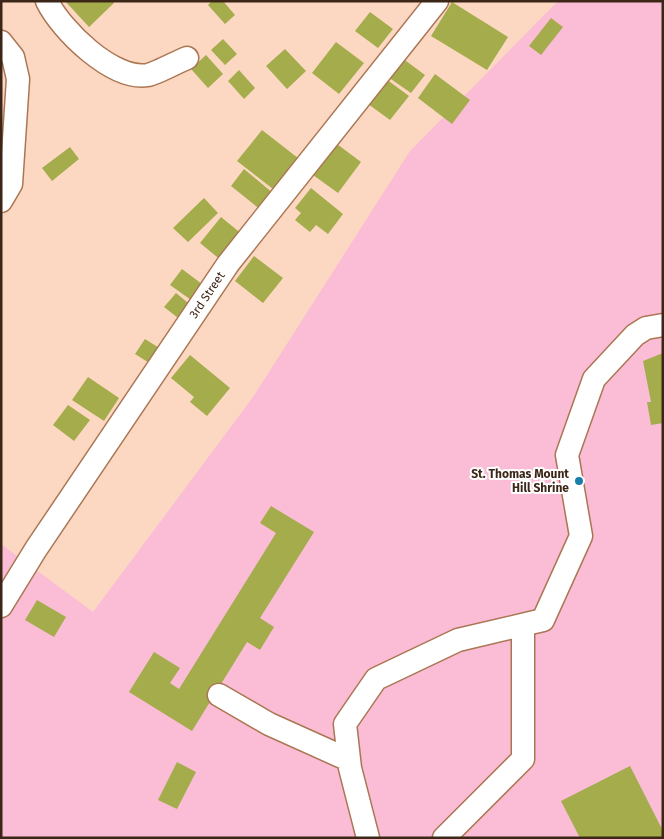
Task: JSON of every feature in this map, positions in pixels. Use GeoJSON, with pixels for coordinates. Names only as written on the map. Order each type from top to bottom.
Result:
{"type":"FeatureCollection","features":[{"type":"Feature","properties":{"kind":"street"},"geometry":{"type":"LineString","coordinates":[[47,1],[53,14],[84,47],[115,68],[148,75],[187,58]]}},
{"type":"Feature","properties":{"kind":"street","name":"3rd Street"},"geometry":{"type":"LineString","coordinates":[[1,606],[36,549],[228,264],[436,1]]}},
{"type":"Feature","properties":{"kind":"street"},"geometry":{"type":"LineString","coordinates":[[1,42],[13,58],[18,79],[10,184],[1,201]]}},
{"type":"Feature","properties":{"kind":"street"},"geometry":{"type":"LineString","coordinates":[[444,838],[523,759],[533,622],[581,536],[567,455],[594,380],[635,335],[646,328],[663,325]]}},
{"type":"Feature","properties":{"kind":"street"},"geometry":{"type":"LineString","coordinates":[[368,838],[349,760],[345,724],[376,679],[458,640],[533,622]]}},
{"type":"Feature","properties":{"kind":"street"},"geometry":{"type":"LineString","coordinates":[[219,695],[269,724],[349,760]]}},
{"type":"Feature","properties":{"kind":"shaded area"},"geometry":{"type":"Polygon","coordinates":[[[558,1],[663,1],[663,838],[1,838],[1,544],[93,612],[253,397],[410,151],[558,1]]]}},
{"type":"Feature","properties":{"kind":"building"},"geometry":{"type":"Polygon","coordinates":[[[65,1],[112,1],[114,3],[89,27],[65,1]]]}},
{"type":"Feature","properties":{"kind":"building"},"geometry":{"type":"Polygon","coordinates":[[[212,1],[223,1],[235,15],[225,24],[208,5],[212,1]]]}},
{"type":"Feature","properties":{"kind":"building"},"geometry":{"type":"Polygon","coordinates":[[[452,2],[508,37],[487,70],[431,36],[452,2]]]}},
{"type":"Feature","properties":{"kind":"building"},"geometry":{"type":"Polygon","coordinates":[[[370,12],[393,29],[378,48],[355,31],[370,12]]]}},
{"type":"Feature","properties":{"kind":"building"},"geometry":{"type":"Polygon","coordinates":[[[551,18],[563,27],[541,55],[529,46],[551,18]]]}},
{"type":"Feature","properties":{"kind":"building"},"geometry":{"type":"Polygon","coordinates":[[[223,39],[237,54],[225,65],[211,50],[223,39]]]}},
{"type":"Feature","properties":{"kind":"building"},"geometry":{"type":"Polygon","coordinates":[[[336,42],[364,63],[339,94],[312,73],[336,42]]]}},
{"type":"Feature","properties":{"kind":"building"},"geometry":{"type":"Polygon","coordinates":[[[285,49],[306,71],[287,89],[266,66],[285,49]]]}},
{"type":"Feature","properties":{"kind":"building"},"geometry":{"type":"Polygon","coordinates":[[[206,55],[223,74],[208,88],[191,69],[206,55]]]}},
{"type":"Feature","properties":{"kind":"building"},"geometry":{"type":"Polygon","coordinates":[[[402,58],[425,75],[411,93],[388,77],[402,58]]]}},
{"type":"Feature","properties":{"kind":"building"},"geometry":{"type":"Polygon","coordinates":[[[239,70],[255,88],[244,99],[228,81],[239,70]]]}},
{"type":"Feature","properties":{"kind":"building"},"geometry":{"type":"Polygon","coordinates":[[[435,74],[470,100],[452,124],[418,98],[435,74]]]}},
{"type":"Feature","properties":{"kind":"building"},"geometry":{"type":"Polygon","coordinates":[[[382,76],[409,96],[390,120],[364,101],[382,76]]]}},
{"type":"Feature","properties":{"kind":"building"},"geometry":{"type":"Polygon","coordinates":[[[262,130],[298,158],[273,189],[237,161],[262,130]]]}},
{"type":"Feature","properties":{"kind":"building"},"geometry":{"type":"Polygon","coordinates":[[[337,144],[361,162],[338,193],[313,175],[337,144]]]}},
{"type":"Feature","properties":{"kind":"building"},"geometry":{"type":"Polygon","coordinates":[[[70,147],[79,159],[52,181],[42,168],[70,147]]]}},
{"type":"Feature","properties":{"kind":"building"},"geometry":{"type":"Polygon","coordinates":[[[244,169],[274,194],[261,210],[231,186],[244,169]]]}},
{"type":"Feature","properties":{"kind":"building"},"geometry":{"type":"Polygon","coordinates":[[[311,188],[343,214],[328,234],[316,225],[310,232],[295,220],[301,213],[295,208],[311,188]]]}},
{"type":"Feature","properties":{"kind":"building"},"geometry":{"type":"Polygon","coordinates":[[[204,198],[218,213],[188,242],[173,228],[204,198]]]}},
{"type":"Feature","properties":{"kind":"building"},"geometry":{"type":"Polygon","coordinates":[[[221,217],[243,235],[222,261],[200,243],[221,217]]]}},
{"type":"Feature","properties":{"kind":"building"},"geometry":{"type":"Polygon","coordinates":[[[254,256],[283,278],[263,303],[235,281],[254,256]]]}},
{"type":"Feature","properties":{"kind":"building"},"geometry":{"type":"Polygon","coordinates":[[[182,269],[206,287],[194,302],[170,285],[182,269]]]}},
{"type":"Feature","properties":{"kind":"building"},"geometry":{"type":"Polygon","coordinates":[[[176,293],[193,307],[182,321],[164,307],[176,293]]]}},
{"type":"Feature","properties":{"kind":"building"},"geometry":{"type":"Polygon","coordinates":[[[145,339],[164,351],[154,366],[135,354],[145,339]]]}},
{"type":"Feature","properties":{"kind":"building"},"geometry":{"type":"Polygon","coordinates":[[[663,353],[663,423],[651,425],[647,402],[651,402],[643,361],[663,353]]]}},
{"type":"Feature","properties":{"kind":"building"},"geometry":{"type":"Polygon","coordinates":[[[190,355],[230,388],[207,416],[190,402],[194,397],[171,378],[190,355]]]}},
{"type":"Feature","properties":{"kind":"building"},"geometry":{"type":"Polygon","coordinates":[[[88,377],[119,398],[104,421],[72,400],[88,377]]]}},
{"type":"Feature","properties":{"kind":"building"},"geometry":{"type":"Polygon","coordinates":[[[68,405],[90,420],[74,441],[53,425],[68,405]]]}},
{"type":"Feature","properties":{"kind":"building"},"geometry":{"type":"Polygon","coordinates":[[[271,506],[314,532],[260,618],[274,627],[260,650],[247,642],[192,731],[129,692],[154,652],[180,668],[170,683],[179,689],[276,533],[260,523],[271,506]]]}},
{"type":"Feature","properties":{"kind":"building"},"geometry":{"type":"Polygon","coordinates":[[[37,600],[66,617],[54,637],[25,620],[37,600]]]}},
{"type":"Feature","properties":{"kind":"building"},"geometry":{"type":"Polygon","coordinates":[[[177,762],[196,772],[177,809],[158,800],[177,762]]]}},
{"type":"Feature","properties":{"kind":"building"},"geometry":{"type":"Polygon","coordinates":[[[630,766],[663,831],[663,838],[580,838],[561,801],[630,766]]]}},
{"type":"Feature","properties":{"kind":"place","name":"St. Thomas Mount Hill Shrine"},"geometry":{"type":"Point","coordinates":[579,481]}}]}
